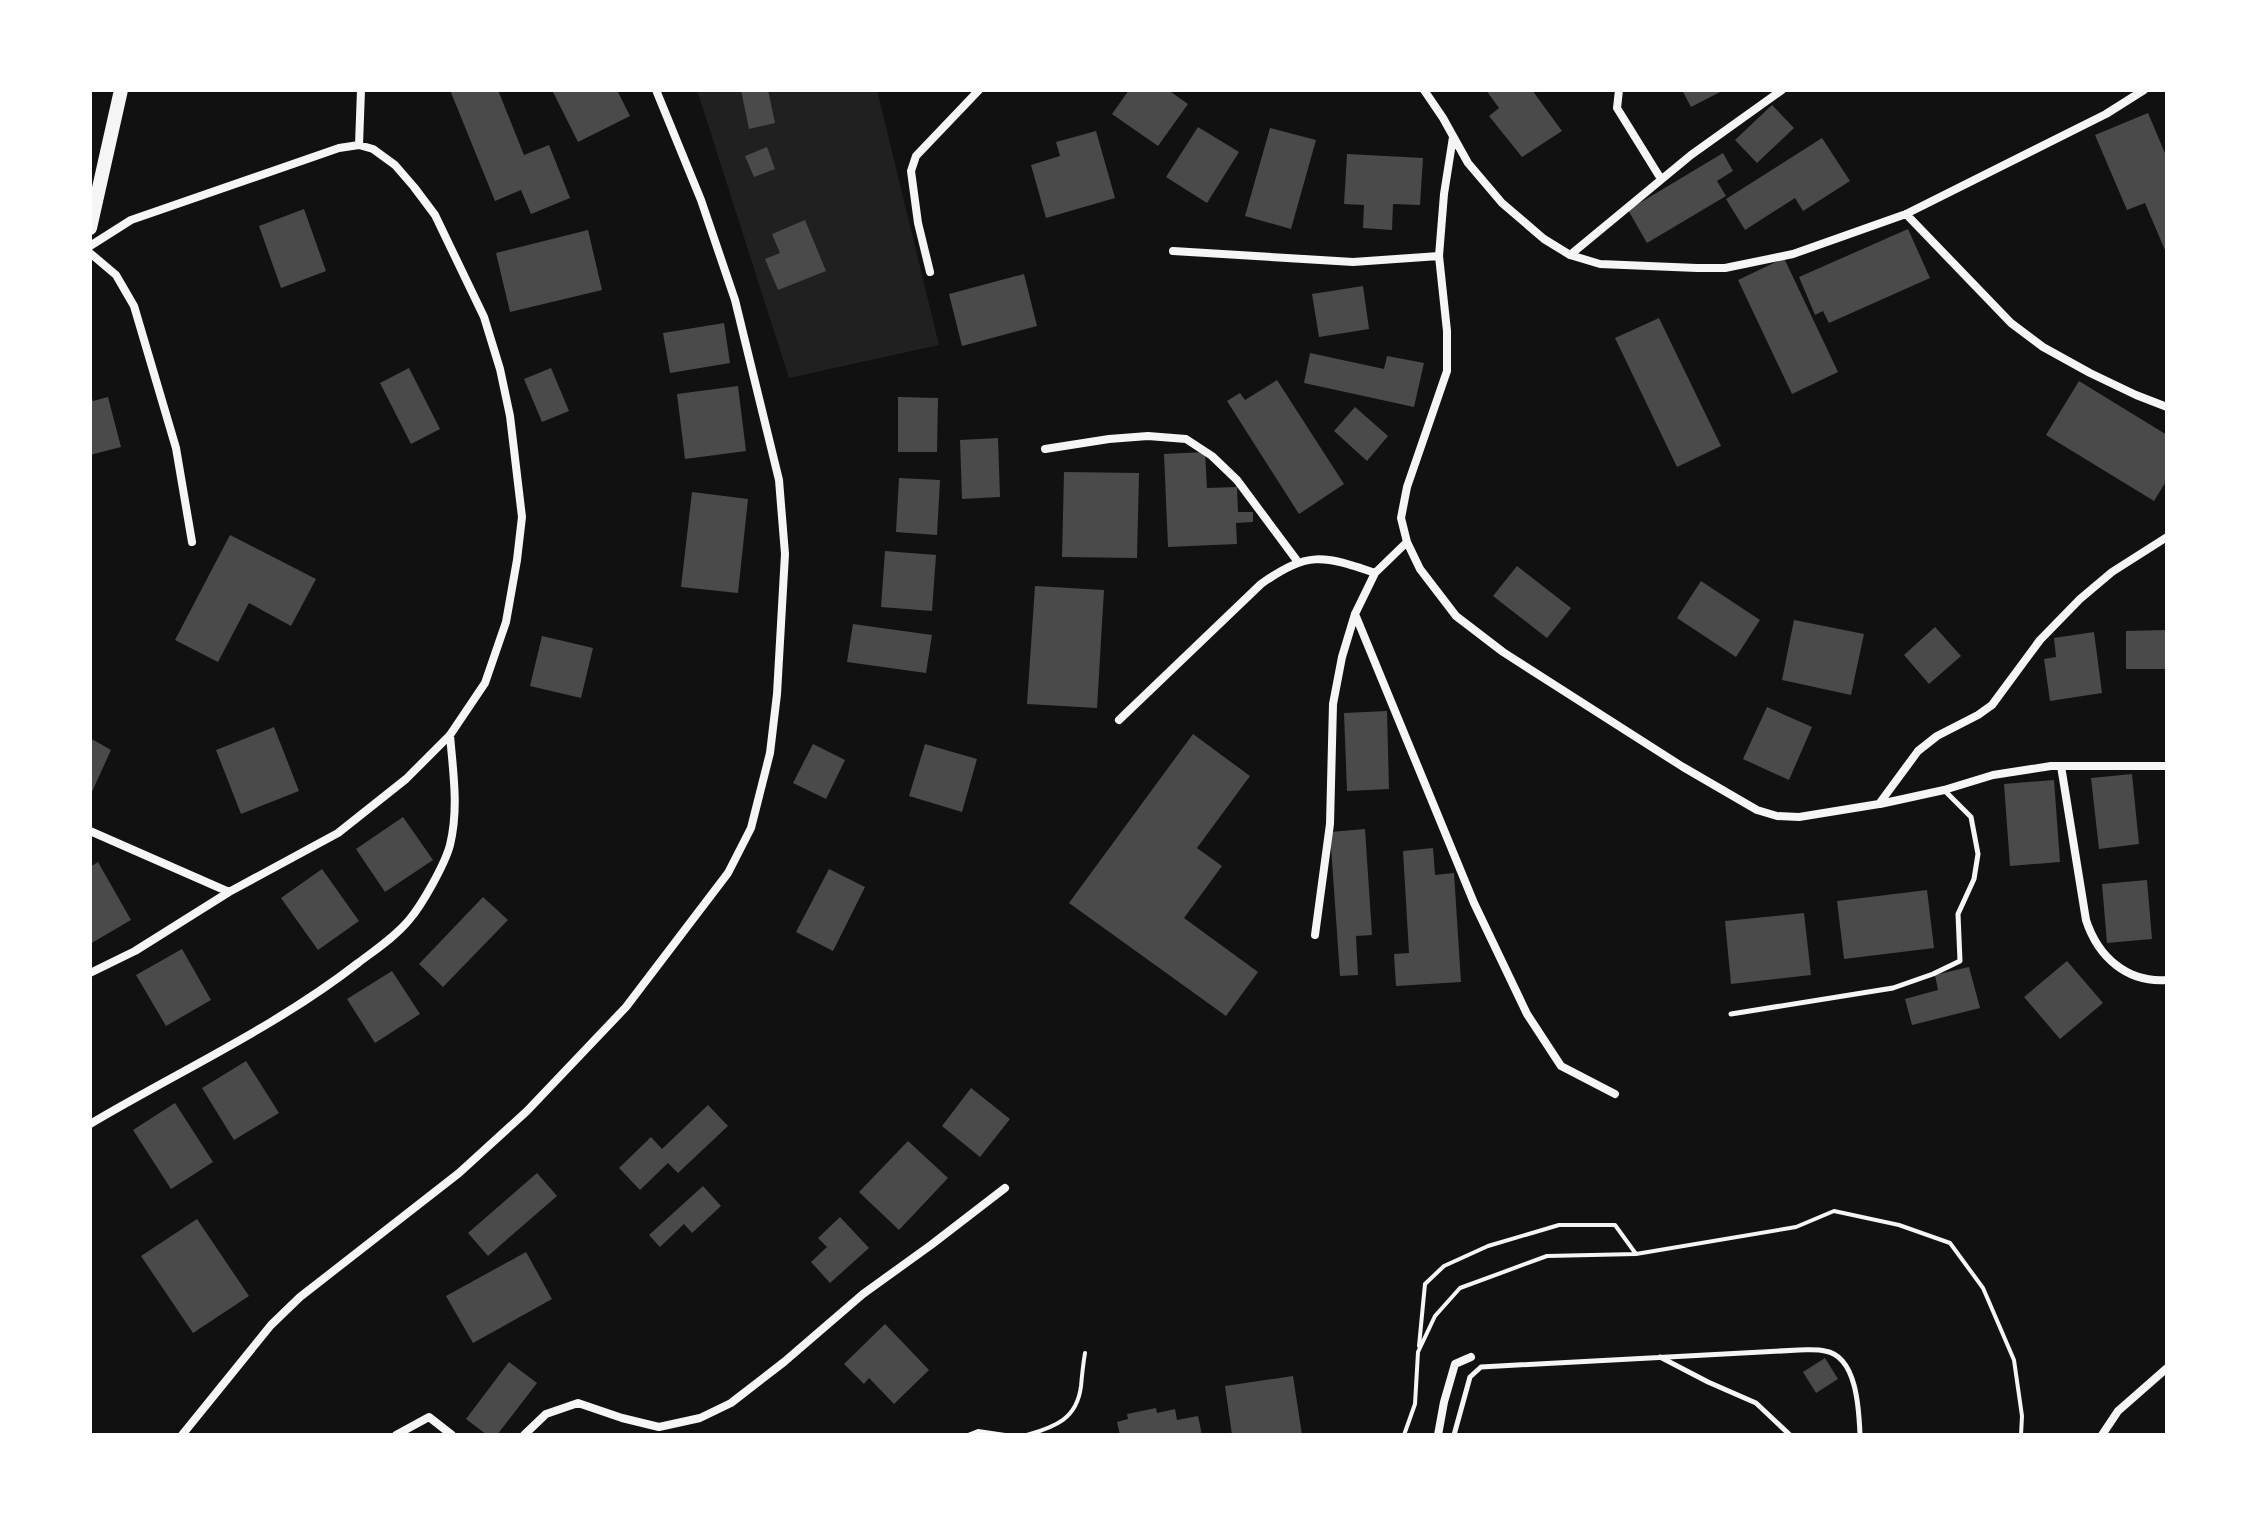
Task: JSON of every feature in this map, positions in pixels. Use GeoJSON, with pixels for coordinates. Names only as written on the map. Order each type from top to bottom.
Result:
{"type":"FeatureCollection","features":[{"type":"Feature","properties":{"kind":"main road"},"geometry":{"type":"LineString","coordinates":[[90,228],[121,90]]}},
{"type":"Feature","properties":{"kind":"street"},"geometry":{"type":"LineString","coordinates":[[359,145],[361,90]]}},
{"type":"Feature","properties":{"kind":"street"},"geometry":{"type":"LineString","coordinates":[[182,1435],[271,1325],[300,1297],[459,1173],[527,1111],[615,1019],[728,873],[751,828],[770,753],[777,694],[785,554],[779,480],[735,300],[701,200],[656,90]]}},
{"type":"Feature","properties":{"kind":"street"},"geometry":{"type":"LineString","coordinates":[[930,272],[918,223],[911,171],[916,156],[979,90]]}},
{"type":"Feature","properties":{"kind":"street"},"geometry":{"type":"LineString","coordinates":[[1424,90],[1468,163],[1502,203],[1544,239],[1570,255],[1600,264],[1650,268],[1725,268],[1793,254],[1906,214],[2106,114],[2144,90]]}},
{"type":"Feature","properties":{"kind":"street"},"geometry":{"type":"LineString","coordinates":[[1619,90],[1617,108],[1661,179]]}},
{"type":"Feature","properties":{"kind":"street"},"geometry":{"type":"LineString","coordinates":[[1570,255],[1661,179],[1782,90]]}},
{"type":"Feature","properties":{"kind":"street"},"geometry":{"type":"LineString","coordinates":[[1453,137],[1439,256],[1447,331],[1447,371],[1407,487],[1401,518],[1407,542],[1420,569],[1456,616],[1503,652],[1683,767],[1757,810],[1777,816],[1799,817],[1879,804],[1944,790],[1993,775],[2051,766],[2167,766]]}},
{"type":"Feature","properties":{"kind":"street"},"geometry":{"type":"LineString","coordinates":[[90,246],[131,220],[339,148],[359,145],[373,149],[395,165],[435,215],[484,317],[500,369],[514,443],[522,517],[506,622],[485,683],[450,735],[406,779],[338,833],[229,892],[135,951],[90,973]]}},
{"type":"Feature","properties":{"kind":"street"},"geometry":{"type":"LineString","coordinates":[[1906,214],[2011,323],[2043,347],[2167,407]]}},
{"type":"Feature","properties":{"kind":"street"},"geometry":{"type":"LineString","coordinates":[[1173,251],[1353,262],[1439,256]]}},
{"type":"Feature","properties":{"kind":"street"},"geometry":{"type":"LineString","coordinates":[[90,253],[116,275],[134,306],[176,448],[192,542]]}},
{"type":"Feature","properties":{"kind":"street"},"geometry":{"type":"LineString","coordinates":[[1045,449],[1148,436],[1186,439],[1212,456],[1237,480],[1298,562]]}},
{"type":"Feature","properties":{"kind":"street"},"geometry":{"type":"LineString","coordinates":[[1879,804],[1918,751],[1937,736],[1992,705],[2040,640],[2080,599],[2112,572],[2167,537]]}},
{"type":"Feature","properties":{"kind":"street"},"geometry":{"type":"LineString","coordinates":[[1315,935],[1330,824],[1333,704],[1342,657],[1355,614],[1375,573],[1407,542]]}},
{"type":"Feature","properties":{"kind":"street"},"geometry":{"type":"LineString","coordinates":[[1119,720],[1261,584],[1281,570],[1298,562],[1334,559],[1375,573]]}},
{"type":"Feature","properties":{"kind":"street"},"geometry":{"type":"LineString","coordinates":[[1355,614],[1474,903],[1527,1014],[1561,1066],[1615,1094]]}},
{"type":"Feature","properties":{"kind":"street"},"geometry":{"type":"LineString","coordinates":[[90,1124],[334,982],[409,920],[431,885],[449,846],[456,801],[450,735]]}},
{"type":"Feature","properties":{"kind":"street"},"geometry":{"type":"LineString","coordinates":[[2061,766],[2090,932],[2104,955],[2129,974],[2143,979],[2167,980]]}},
{"type":"Feature","properties":{"kind":"street"},"geometry":{"type":"LineString","coordinates":[[90,831],[229,892]]}},
{"type":"Feature","properties":{"kind":"street"},"geometry":{"type":"LineString","coordinates":[[524,1435],[546,1414],[578,1403],[659,1427],[700,1418],[731,1403],[863,1294],[1005,1188]]}},
{"type":"Feature","properties":{"kind":"street"},"geometry":{"type":"LineString","coordinates":[[1438,1435],[1455,1364],[1471,1357]]}},
{"type":"Feature","properties":{"kind":"street"},"geometry":{"type":"LineString","coordinates":[[2102,1435],[2118,1411],[2167,1368]]}},
{"type":"Feature","properties":{"kind":"street"},"geometry":{"type":"LineString","coordinates":[[396,1435],[429,1417],[452,1435]]}},
{"type":"Feature","properties":{"kind":"lane"},"geometry":{"type":"LineString","coordinates":[[1731,1014],[1893,988],[1960,961],[1958,914],[1974,879],[1978,854],[1971,817],[1944,790]]}},
{"type":"Feature","properties":{"kind":"lane"},"geometry":{"type":"LineString","coordinates":[[1454,1435],[1470,1377],[1481,1367],[1799,1350],[1829,1351],[1848,1367],[1858,1403],[1860,1435]]}},
{"type":"Feature","properties":{"kind":"lane"},"geometry":{"type":"LineString","coordinates":[[1660,1357],[1756,1403],[1790,1435]]}},
{"type":"Feature","properties":{"kind":"path"},"geometry":{"type":"LineString","coordinates":[[1418,1352],[1435,1316],[1460,1288],[1547,1256],[1636,1254],[1796,1227],[1834,1211],[1899,1225],[1950,1243],[1983,1288],[2014,1360],[2022,1416],[2021,1435]]}},
{"type":"Feature","properties":{"kind":"path"},"geometry":{"type":"LineString","coordinates":[[1404,1435],[1415,1404],[1425,1284],[1444,1266],[1488,1246],[1559,1225],[1615,1225],[1636,1254]]}},
{"type":"Feature","properties":{"kind":"path"},"geometry":{"type":"LineString","coordinates":[[1027,1435],[1046,1430],[1070,1416],[1081,1390],[1085,1353]]}},
{"type":"Feature","properties":{"kind":"path"},"geometry":{"type":"LineString","coordinates":[[968,1435],[978,1431],[1005,1435]]}},
{"type":"Feature","properties":{"kind":"shaded area"},"geometry":{"type":"Polygon","coordinates":[[[697,90],[877,90],[939,345],[789,378],[697,90]]]}},
{"type":"Feature","properties":{"kind":"building"},"geometry":{"type":"Polygon","coordinates":[[[450,90],[498,90],[524,155],[549,145],[570,198],[531,214],[521,190],[495,201],[450,90]]]}},
{"type":"Feature","properties":{"kind":"building"},"geometry":{"type":"Polygon","coordinates":[[[552,90],[617,90],[630,116],[578,142],[552,90]]]}},
{"type":"Feature","properties":{"kind":"building"},"geometry":{"type":"Polygon","coordinates":[[[741,90],[768,90],[775,123],[749,129],[741,90]]]}},
{"type":"Feature","properties":{"kind":"building"},"geometry":{"type":"Polygon","coordinates":[[[1129,90],[1168,90],[1188,104],[1158,146],[1112,114],[1129,90]]]}},
{"type":"Feature","properties":{"kind":"building"},"geometry":{"type":"Polygon","coordinates":[[[1486,90],[1532,90],[1562,131],[1522,157],[1489,116],[1499,108],[1486,90]]]}},
{"type":"Feature","properties":{"kind":"building"},"geometry":{"type":"Polygon","coordinates":[[[1682,90],[1724,90],[1691,107],[1682,90]]]}},
{"type":"Feature","properties":{"kind":"building"},"geometry":{"type":"Polygon","coordinates":[[[1772,105],[1794,128],[1757,163],[1735,140],[1772,105]]]}},
{"type":"Feature","properties":{"kind":"building"},"geometry":{"type":"Polygon","coordinates":[[[2148,113],[2167,158],[2167,255],[2145,203],[2127,210],[2095,135],[2148,113]]]}},
{"type":"Feature","properties":{"kind":"building"},"geometry":{"type":"Polygon","coordinates":[[[1198,127],[1239,152],[1207,203],[1166,177],[1198,127]]]}},
{"type":"Feature","properties":{"kind":"building"},"geometry":{"type":"Polygon","coordinates":[[[1270,128],[1316,140],[1291,229],[1245,216],[1270,128]]]}},
{"type":"Feature","properties":{"kind":"building"},"geometry":{"type":"Polygon","coordinates":[[[1096,131],[1115,198],[1046,218],[1031,165],[1060,156],[1056,142],[1096,131]]]}},
{"type":"Feature","properties":{"kind":"building"},"geometry":{"type":"Polygon","coordinates":[[[1822,138],[1850,181],[1803,211],[1795,198],[1745,230],[1726,199],[1822,138]]]}},
{"type":"Feature","properties":{"kind":"building"},"geometry":{"type":"Polygon","coordinates":[[[767,147],[775,169],[754,177],[745,156],[767,147]]]}},
{"type":"Feature","properties":{"kind":"building"},"geometry":{"type":"Polygon","coordinates":[[[1723,153],[1733,171],[1717,181],[1726,196],[1647,243],[1628,210],[1723,153]]]}},
{"type":"Feature","properties":{"kind":"building"},"geometry":{"type":"Polygon","coordinates":[[[1347,154],[1423,158],[1420,205],[1393,204],[1392,230],[1363,228],[1364,205],[1344,204],[1347,154]]]}},
{"type":"Feature","properties":{"kind":"building"},"geometry":{"type":"Polygon","coordinates":[[[304,209],[326,271],[281,288],[259,226],[304,209]]]}},
{"type":"Feature","properties":{"kind":"building"},"geometry":{"type":"Polygon","coordinates":[[[805,220],[826,271],[778,290],[765,259],[780,253],[772,234],[805,220]]]}},
{"type":"Feature","properties":{"kind":"building"},"geometry":{"type":"Polygon","coordinates":[[[1908,229],[1930,278],[1829,323],[1823,311],[1815,315],[1799,277],[1908,229]]]}},
{"type":"Feature","properties":{"kind":"building"},"geometry":{"type":"Polygon","coordinates":[[[588,230],[602,290],[510,312],[496,253],[588,230]]]}},
{"type":"Feature","properties":{"kind":"building"},"geometry":{"type":"Polygon","coordinates":[[[1784,258],[1838,372],[1792,394],[1738,280],[1784,258]]]}},
{"type":"Feature","properties":{"kind":"building"},"geometry":{"type":"Polygon","coordinates":[[[1024,274],[1037,326],[962,346],[949,294],[1024,274]]]}},
{"type":"Feature","properties":{"kind":"building"},"geometry":{"type":"Polygon","coordinates":[[[1363,286],[1369,329],[1319,337],[1312,294],[1363,286]]]}},
{"type":"Feature","properties":{"kind":"building"},"geometry":{"type":"Polygon","coordinates":[[[1659,318],[1721,446],[1677,467],[1615,338],[1659,318]]]}},
{"type":"Feature","properties":{"kind":"building"},"geometry":{"type":"Polygon","coordinates":[[[724,323],[730,363],[670,373],[663,333],[724,323]]]}},
{"type":"Feature","properties":{"kind":"building"},"geometry":{"type":"Polygon","coordinates":[[[1310,353],[1384,369],[1387,356],[1424,363],[1414,407],[1304,383],[1310,353]]]}},
{"type":"Feature","properties":{"kind":"building"},"geometry":{"type":"Polygon","coordinates":[[[409,368],[440,429],[411,444],[380,383],[409,368]]]}},
{"type":"Feature","properties":{"kind":"building"},"geometry":{"type":"Polygon","coordinates":[[[551,368],[569,411],[542,422],[524,379],[551,368]]]}},
{"type":"Feature","properties":{"kind":"building"},"geometry":{"type":"Polygon","coordinates":[[[1277,380],[1344,484],[1299,514],[1227,401],[1240,393],[1245,400],[1277,380]]]}},
{"type":"Feature","properties":{"kind":"building"},"geometry":{"type":"Polygon","coordinates":[[[2079,381],[2167,435],[2167,480],[2154,501],[2046,435],[2079,381]]]}},
{"type":"Feature","properties":{"kind":"building"},"geometry":{"type":"Polygon","coordinates":[[[738,386],[746,451],[685,459],[677,394],[738,386]]]}},
{"type":"Feature","properties":{"kind":"building"},"geometry":{"type":"Polygon","coordinates":[[[90,392],[93,401],[108,397],[121,447],[90,455],[90,392]]]}},
{"type":"Feature","properties":{"kind":"building"},"geometry":{"type":"Polygon","coordinates":[[[898,397],[938,398],[937,452],[898,452],[898,397]]]}},
{"type":"Feature","properties":{"kind":"building"},"geometry":{"type":"Polygon","coordinates":[[[1355,407],[1388,436],[1367,461],[1334,431],[1355,407]]]}},
{"type":"Feature","properties":{"kind":"building"},"geometry":{"type":"Polygon","coordinates":[[[998,438],[1000,497],[962,499],[960,440],[998,438]]]}},
{"type":"Feature","properties":{"kind":"building"},"geometry":{"type":"Polygon","coordinates":[[[1205,452],[1207,488],[1237,487],[1238,512],[1253,512],[1253,522],[1236,523],[1237,544],[1168,547],[1164,454],[1205,452]]]}},
{"type":"Feature","properties":{"kind":"building"},"geometry":{"type":"Polygon","coordinates":[[[1064,472],[1139,473],[1137,558],[1062,557],[1064,472]]]}},
{"type":"Feature","properties":{"kind":"building"},"geometry":{"type":"Polygon","coordinates":[[[899,478],[940,480],[937,535],[896,532],[899,478]]]}},
{"type":"Feature","properties":{"kind":"building"},"geometry":{"type":"Polygon","coordinates":[[[692,492],[748,499],[738,593],[681,587],[692,492]]]}},
{"type":"Feature","properties":{"kind":"building"},"geometry":{"type":"Polygon","coordinates":[[[230,535],[316,579],[291,626],[249,603],[218,662],[175,640],[230,535]]]}},
{"type":"Feature","properties":{"kind":"building"},"geometry":{"type":"Polygon","coordinates":[[[885,551],[936,555],[932,611],[881,607],[885,551]]]}},
{"type":"Feature","properties":{"kind":"building"},"geometry":{"type":"Polygon","coordinates":[[[1517,566],[1571,608],[1547,638],[1493,596],[1517,566]]]}},
{"type":"Feature","properties":{"kind":"building"},"geometry":{"type":"Polygon","coordinates":[[[1701,581],[1760,620],[1736,657],[1677,618],[1701,581]]]}},
{"type":"Feature","properties":{"kind":"building"},"geometry":{"type":"Polygon","coordinates":[[[1035,586],[1104,590],[1097,708],[1027,704],[1035,586]]]}},
{"type":"Feature","properties":{"kind":"building"},"geometry":{"type":"Polygon","coordinates":[[[1794,620],[1864,634],[1851,695],[1782,680],[1794,620]]]}},
{"type":"Feature","properties":{"kind":"building"},"geometry":{"type":"Polygon","coordinates":[[[853,624],[932,635],[926,673],[847,662],[853,624]]]}},
{"type":"Feature","properties":{"kind":"building"},"geometry":{"type":"Polygon","coordinates":[[[1935,627],[1961,656],[1929,684],[1904,655],[1935,627]]]}},
{"type":"Feature","properties":{"kind":"building"},"geometry":{"type":"Polygon","coordinates":[[[2167,630],[2167,669],[2126,669],[2126,631],[2167,630]]]}},
{"type":"Feature","properties":{"kind":"building"},"geometry":{"type":"Polygon","coordinates":[[[2094,632],[2102,693],[2050,701],[2044,659],[2056,657],[2054,638],[2094,632]]]}},
{"type":"Feature","properties":{"kind":"building"},"geometry":{"type":"Polygon","coordinates":[[[542,636],[593,648],[581,698],[530,686],[542,636]]]}},
{"type":"Feature","properties":{"kind":"building"},"geometry":{"type":"Polygon","coordinates":[[[1767,707],[1812,727],[1789,780],[1743,759],[1767,707]]]}},
{"type":"Feature","properties":{"kind":"building"},"geometry":{"type":"Polygon","coordinates":[[[1387,711],[1389,789],[1347,791],[1344,713],[1387,711]]]}},
{"type":"Feature","properties":{"kind":"building"},"geometry":{"type":"Polygon","coordinates":[[[274,727],[299,791],[241,814],[216,750],[274,727]]]}},
{"type":"Feature","properties":{"kind":"building"},"geometry":{"type":"Polygon","coordinates":[[[1193,734],[1250,776],[1197,848],[1222,866],[1184,918],[1258,972],[1226,1016],[1069,903],[1193,734]]]}},
{"type":"Feature","properties":{"kind":"building"},"geometry":{"type":"Polygon","coordinates":[[[90,738],[111,750],[90,796],[90,738]]]}},
{"type":"Feature","properties":{"kind":"building"},"geometry":{"type":"Polygon","coordinates":[[[813,744],[845,760],[826,799],[793,783],[813,744]]]}},
{"type":"Feature","properties":{"kind":"building"},"geometry":{"type":"Polygon","coordinates":[[[925,744],[977,759],[962,812],[909,796],[925,744]]]}},
{"type":"Feature","properties":{"kind":"building"},"geometry":{"type":"Polygon","coordinates":[[[2132,774],[2139,844],[2099,849],[2091,778],[2132,774]]]}},
{"type":"Feature","properties":{"kind":"building"},"geometry":{"type":"Polygon","coordinates":[[[2054,780],[2060,862],[2010,866],[2004,784],[2054,780]]]}},
{"type":"Feature","properties":{"kind":"building"},"geometry":{"type":"Polygon","coordinates":[[[403,817],[433,860],[385,892],[356,849],[403,817]]]}},
{"type":"Feature","properties":{"kind":"building"},"geometry":{"type":"Polygon","coordinates":[[[1365,829],[1372,935],[1356,936],[1358,975],[1340,976],[1330,832],[1365,829]]]}},
{"type":"Feature","properties":{"kind":"building"},"geometry":{"type":"Polygon","coordinates":[[[1433,848],[1435,875],[1454,873],[1461,982],[1396,986],[1394,954],[1409,953],[1403,851],[1433,848]]]}},
{"type":"Feature","properties":{"kind":"building"},"geometry":{"type":"Polygon","coordinates":[[[98,862],[131,920],[90,944],[90,867],[98,862]]]}},
{"type":"Feature","properties":{"kind":"building"},"geometry":{"type":"Polygon","coordinates":[[[322,869],[359,921],[318,950],[281,898],[322,869]]]}},
{"type":"Feature","properties":{"kind":"building"},"geometry":{"type":"Polygon","coordinates":[[[829,869],[865,887],[833,951],[796,932],[829,869]]]}},
{"type":"Feature","properties":{"kind":"building"},"geometry":{"type":"Polygon","coordinates":[[[2147,880],[2152,939],[2107,943],[2102,884],[2147,880]]]}},
{"type":"Feature","properties":{"kind":"building"},"geometry":{"type":"Polygon","coordinates":[[[1927,890],[1934,948],[1844,959],[1837,901],[1927,890]]]}},
{"type":"Feature","properties":{"kind":"building"},"geometry":{"type":"Polygon","coordinates":[[[483,897],[508,920],[443,987],[419,964],[483,897]]]}},
{"type":"Feature","properties":{"kind":"building"},"geometry":{"type":"Polygon","coordinates":[[[1804,913],[1811,975],[1731,984],[1725,921],[1804,913]]]}},
{"type":"Feature","properties":{"kind":"building"},"geometry":{"type":"Polygon","coordinates":[[[182,949],[211,1000],[166,1026],[136,975],[182,949]]]}},
{"type":"Feature","properties":{"kind":"building"},"geometry":{"type":"Polygon","coordinates":[[[2067,961],[2103,1003],[2060,1039],[2024,997],[2067,961]]]}},
{"type":"Feature","properties":{"kind":"building"},"geometry":{"type":"Polygon","coordinates":[[[1969,967],[1980,1008],[1912,1025],[1905,999],[1938,990],[1935,975],[1969,967]]]}},
{"type":"Feature","properties":{"kind":"building"},"geometry":{"type":"Polygon","coordinates":[[[392,971],[420,1014],[375,1043],[347,999],[392,971]]]}},
{"type":"Feature","properties":{"kind":"building"},"geometry":{"type":"Polygon","coordinates":[[[246,1061],[279,1113],[234,1140],[202,1088],[246,1061]]]}},
{"type":"Feature","properties":{"kind":"building"},"geometry":{"type":"Polygon","coordinates":[[[971,1088],[1010,1119],[980,1157],[942,1126],[971,1088]]]}},
{"type":"Feature","properties":{"kind":"building"},"geometry":{"type":"Polygon","coordinates":[[[175,1103],[213,1162],[171,1189],[133,1130],[175,1103]]]}},
{"type":"Feature","properties":{"kind":"building"},"geometry":{"type":"Polygon","coordinates":[[[708,1105],[728,1126],[678,1173],[668,1163],[640,1190],[619,1168],[651,1137],[662,1149],[708,1105]]]}},
{"type":"Feature","properties":{"kind":"building"},"geometry":{"type":"Polygon","coordinates":[[[908,1141],[948,1178],[899,1230],[859,1192],[908,1141]]]}},
{"type":"Feature","properties":{"kind":"building"},"geometry":{"type":"Polygon","coordinates":[[[537,1173],[557,1196],[488,1256],[468,1233],[537,1173]]]}},
{"type":"Feature","properties":{"kind":"building"},"geometry":{"type":"Polygon","coordinates":[[[703,1186],[721,1206],[692,1233],[684,1224],[660,1247],[649,1235],[703,1186]]]}},
{"type":"Feature","properties":{"kind":"building"},"geometry":{"type":"Polygon","coordinates":[[[840,1217],[869,1248],[830,1283],[811,1262],[827,1247],[818,1238],[840,1217]]]}},
{"type":"Feature","properties":{"kind":"building"},"geometry":{"type":"Polygon","coordinates":[[[197,1219],[249,1296],[193,1333],[141,1256],[197,1219]]]}},
{"type":"Feature","properties":{"kind":"building"},"geometry":{"type":"Polygon","coordinates":[[[526,1252],[552,1299],[473,1343],[446,1296],[526,1252]]]}},
{"type":"Feature","properties":{"kind":"building"},"geometry":{"type":"Polygon","coordinates":[[[885,1324],[929,1370],[894,1404],[869,1378],[864,1384],[844,1364],[885,1324]]]}},
{"type":"Feature","properties":{"kind":"building"},"geometry":{"type":"Polygon","coordinates":[[[1825,1358],[1838,1379],[1816,1393],[1803,1372],[1825,1358]]]}},
{"type":"Feature","properties":{"kind":"building"},"geometry":{"type":"Polygon","coordinates":[[[509,1362],[537,1383],[497,1435],[487,1435],[466,1419],[509,1362]]]}},
{"type":"Feature","properties":{"kind":"building"},"geometry":{"type":"Polygon","coordinates":[[[1293,1376],[1302,1435],[1232,1435],[1225,1386],[1293,1376]]]}},
{"type":"Feature","properties":{"kind":"building"},"geometry":{"type":"Polygon","coordinates":[[[1156,1408],[1157,1413],[1175,1409],[1177,1420],[1198,1416],[1202,1435],[1120,1435],[1117,1422],[1128,1419],[1127,1414],[1156,1408]]]}}]}
